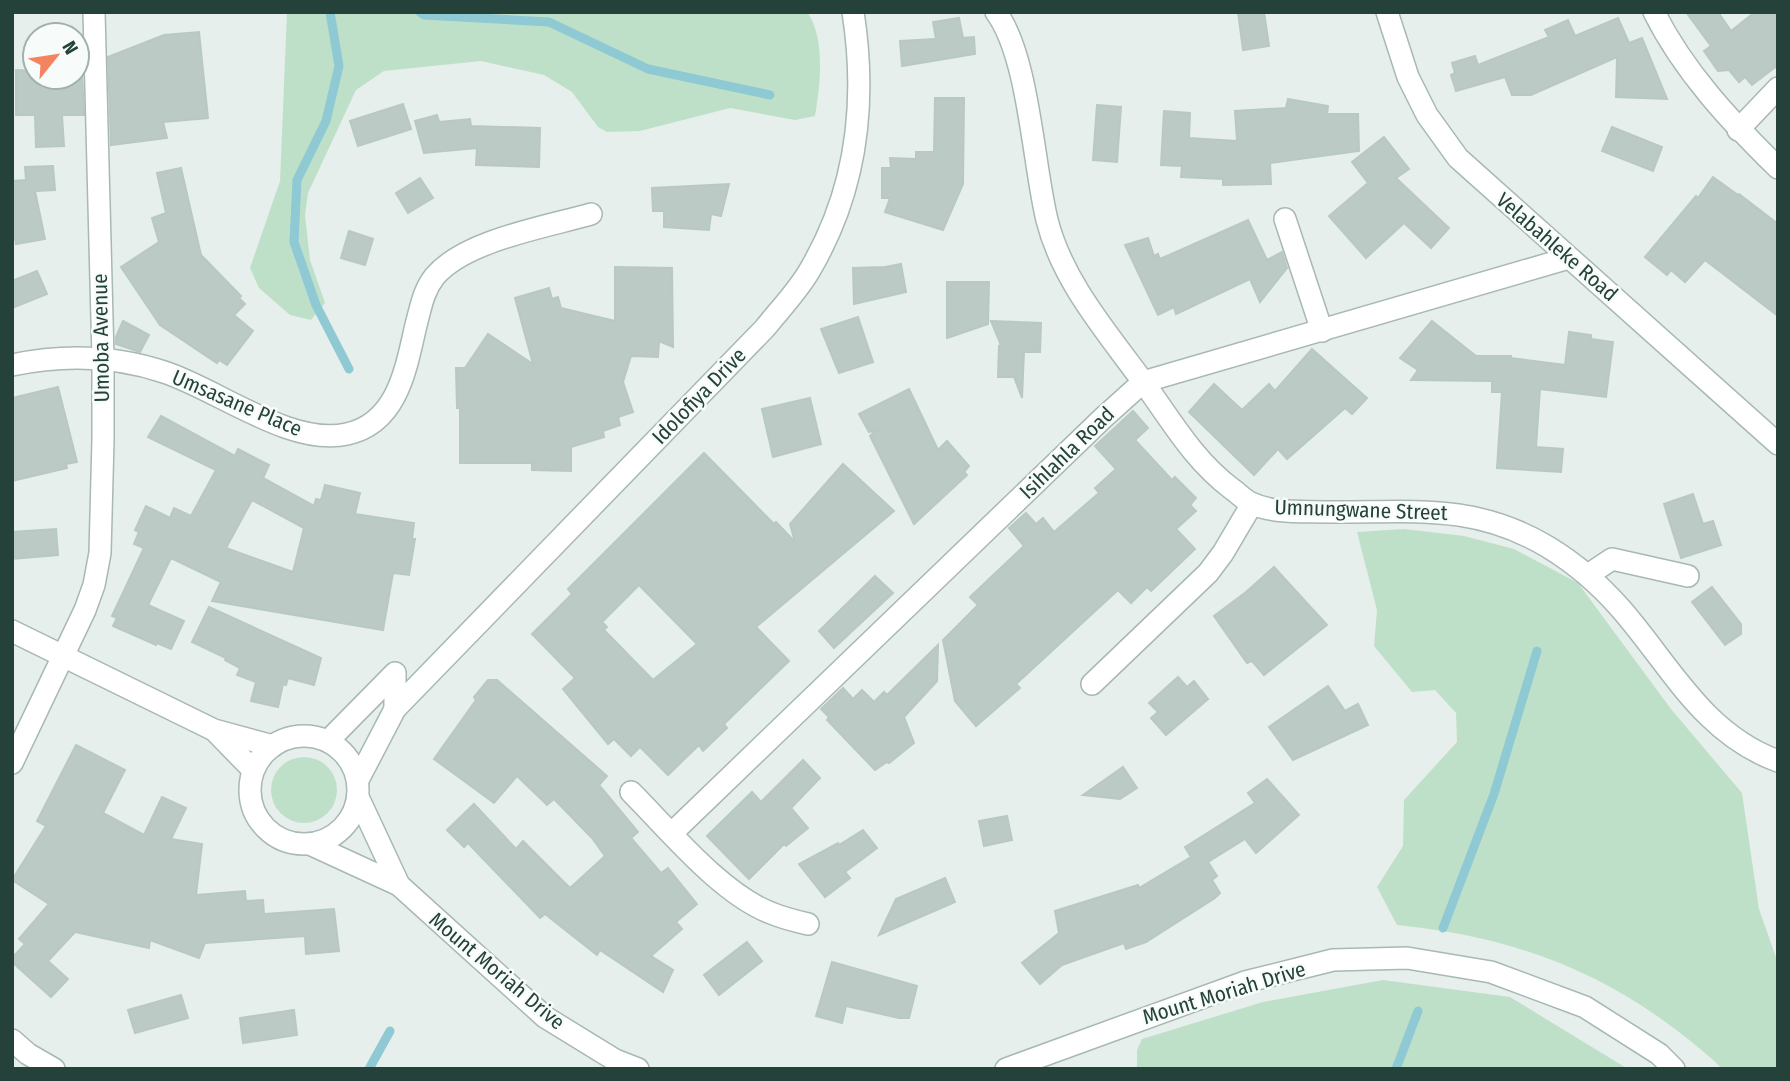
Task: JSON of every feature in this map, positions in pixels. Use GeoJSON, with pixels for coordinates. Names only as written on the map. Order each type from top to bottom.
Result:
{"type":"FeatureCollection","features":[{"type":"Feature","properties":{"kind":"street","name":"Umoba Avenue"},"geometry":{"type":"LineString","coordinates":[[12,763],[64,657],[94,585],[100,553],[103,358],[94,12]]}},
{"type":"Feature","properties":{"kind":"street","name":"Idolofiya Drive"},"geometry":{"type":"LineString","coordinates":[[358,789],[395,709],[765,328],[810,270],[841,207],[855,142],[860,82],[853,12]]}},
{"type":"Feature","properties":{"kind":"street","name":"Umnungwane Street"},"geometry":{"type":"LineString","coordinates":[[996,12],[1013,46],[1048,225],[1068,273],[1170,422],[1196,456],[1224,483],[1252,504],[1276,510],[1422,510],[1465,514],[1506,527],[1547,546],[1588,575],[1621,610],[1694,703],[1726,732],[1778,761]]}},
{"type":"Feature","properties":{"kind":"street","name":"Velabahleke Road"},"geometry":{"type":"LineString","coordinates":[[1387,12],[1408,77],[1427,115],[1458,158],[1778,444]]}},
{"type":"Feature","properties":{"kind":"street"},"geometry":{"type":"LineString","coordinates":[[1654,12],[1699,82],[1738,130],[1778,168]]}},
{"type":"Feature","properties":{"kind":"street"},"geometry":{"type":"LineString","coordinates":[[1738,130],[1778,88]]}},
{"type":"Feature","properties":{"kind":"street","name":"Umsasane Place"},"geometry":{"type":"LineString","coordinates":[[12,365],[44,358],[103,358],[165,372],[295,432],[321,436],[347,435],[369,426],[386,411],[398,393],[423,296],[436,276],[456,258],[487,243],[591,214]]}},
{"type":"Feature","properties":{"kind":"street"},"geometry":{"type":"LineString","coordinates":[[1285,219],[1322,331]]}},
{"type":"Feature","properties":{"kind":"street","name":"Isihlahla Road"},"geometry":{"type":"LineString","coordinates":[[672,833],[1102,418],[1143,382],[1569,258]]}},
{"type":"Feature","properties":{"kind":"street"},"geometry":{"type":"LineString","coordinates":[[1092,684],[1208,573],[1252,504]]}},
{"type":"Feature","properties":{"kind":"street"},"geometry":{"type":"LineString","coordinates":[[1588,575],[1612,559],[1688,576]]}},
{"type":"Feature","properties":{"kind":"street"},"geometry":{"type":"LineString","coordinates":[[12,631],[214,730],[273,746]]}},
{"type":"Feature","properties":{"kind":"street","name":"Idolofiya Drive"},"geometry":{"type":"LineString","coordinates":[[328,741],[395,673],[395,709]]}},
{"type":"Feature","properties":{"kind":"street"},"geometry":{"type":"LineString","coordinates":[[214,730],[253,770],[261,757],[273,746],[293,737],[311,736],[328,741]]}},
{"type":"Feature","properties":{"kind":"street","name":"Mount Moriah Drive"},"geometry":{"type":"LineString","coordinates":[[328,741],[346,754],[399,885]]}},
{"type":"Feature","properties":{"kind":"street","name":"Mount Moriah Drive"},"geometry":{"type":"LineString","coordinates":[[253,770],[249,789],[252,807],[261,824],[275,837],[293,844],[312,845],[399,885],[545,1017],[615,1060],[638,1069]]}},
{"type":"Feature","properties":{"kind":"street"},"geometry":{"type":"LineString","coordinates":[[312,845],[330,839],[345,827],[354,813],[358,789]]}},
{"type":"Feature","properties":{"kind":"street"},"geometry":{"type":"LineString","coordinates":[[631,792],[710,871],[748,902],[770,913],[808,924]]}},
{"type":"Feature","properties":{"kind":"street","name":"Mount Moriah Drive"},"geometry":{"type":"LineString","coordinates":[[1006,1069],[1245,982],[1333,960],[1407,958],[1491,972],[1585,1007],[1659,1054],[1674,1069]]}},
{"type":"Feature","properties":{"kind":"street"},"geometry":{"type":"LineString","coordinates":[[12,1040],[27,1054],[54,1069]]}},
{"type":"Feature","properties":{"kind":"green space"},"geometry":{"type":"Polygon","coordinates":[[[287,12],[807,12],[817,35],[819,48],[820,77],[815,116],[795,120],[730,108],[640,131],[607,132],[598,127],[572,92],[544,75],[481,61],[384,71],[356,90],[308,193],[305,215],[310,260],[325,303],[311,320],[290,315],[259,288],[250,268],[280,181],[287,12]]]}},
{"type":"Feature","properties":{"kind":"green space"},"geometry":{"type":"Polygon","coordinates":[[[1404,529],[1464,536],[1514,549],[1578,583],[1671,709],[1742,793],[1759,909],[1778,963],[1778,1069],[1723,1069],[1649,1011],[1572,968],[1489,940],[1397,925],[1377,887],[1403,846],[1404,800],[1457,742],[1456,713],[1435,690],[1412,692],[1374,646],[1377,610],[1357,532],[1404,529]]]}},
{"type":"Feature","properties":{"kind":"green space"},"geometry":{"type":"Polygon","coordinates":[[[304,757],[317,759],[327,767],[335,777],[335,803],[327,813],[317,821],[304,823],[291,821],[281,813],[273,803],[271,790],[273,777],[281,767],[291,759],[304,757]]]}},
{"type":"Feature","properties":{"kind":"green space"},"geometry":{"type":"Polygon","coordinates":[[[1383,980],[1510,997],[1628,1069],[1137,1069],[1137,1050],[1142,1039],[1263,1002],[1383,980]]]}},
{"type":"Feature","properties":{"kind":"building"},"geometry":{"type":"Polygon","coordinates":[[[1238,12],[1264,12],[1269,46],[1243,50],[1238,12]]]}},
{"type":"Feature","properties":{"kind":"building"},"geometry":{"type":"Polygon","coordinates":[[[1686,12],[1718,12],[1731,31],[1755,12],[1778,12],[1778,65],[1752,85],[1745,77],[1739,82],[1729,70],[1718,71],[1704,51],[1711,46],[1686,12]]]}},
{"type":"Feature","properties":{"kind":"building"},"geometry":{"type":"Polygon","coordinates":[[[959,18],[963,38],[974,37],[975,54],[902,66],[900,41],[936,39],[933,22],[959,18]]]}},
{"type":"Feature","properties":{"kind":"building"},"geometry":{"type":"Polygon","coordinates":[[[1618,18],[1629,43],[1642,38],[1667,99],[1616,97],[1617,57],[1531,95],[1512,95],[1505,77],[1456,91],[1451,75],[1455,73],[1452,63],[1475,56],[1478,65],[1549,37],[1545,30],[1568,20],[1575,36],[1618,18]]]}},
{"type":"Feature","properties":{"kind":"building"},"geometry":{"type":"Polygon","coordinates":[[[199,32],[208,118],[163,122],[167,138],[111,145],[108,57],[164,35],[199,32]]]}},
{"type":"Feature","properties":{"kind":"building"},"geometry":{"type":"Polygon","coordinates":[[[16,70],[21,70],[21,91],[83,91],[84,115],[62,115],[64,146],[36,147],[35,115],[16,115],[16,70]]]}},
{"type":"Feature","properties":{"kind":"building"},"geometry":{"type":"Polygon","coordinates":[[[935,98],[964,98],[963,184],[943,230],[885,212],[890,198],[882,198],[882,168],[891,168],[890,158],[916,159],[916,152],[934,152],[935,98]]]}},
{"type":"Feature","properties":{"kind":"building"},"geometry":{"type":"Polygon","coordinates":[[[1288,99],[1328,106],[1327,114],[1358,114],[1359,151],[1270,163],[1271,184],[1223,185],[1223,179],[1181,177],[1182,166],[1161,165],[1164,111],[1190,113],[1189,138],[1237,141],[1235,111],[1286,108],[1288,99]]]}},
{"type":"Feature","properties":{"kind":"building"},"geometry":{"type":"Polygon","coordinates":[[[403,104],[411,129],[358,146],[350,121],[403,104]]]}},
{"type":"Feature","properties":{"kind":"building"},"geometry":{"type":"Polygon","coordinates":[[[1097,105],[1121,107],[1117,162],[1093,160],[1097,105]]]}},
{"type":"Feature","properties":{"kind":"building"},"geometry":{"type":"Polygon","coordinates":[[[437,115],[439,122],[470,119],[471,126],[540,128],[539,167],[476,165],[477,148],[424,153],[415,121],[437,115]]]}},
{"type":"Feature","properties":{"kind":"building"},"geometry":{"type":"Polygon","coordinates":[[[1612,127],[1662,147],[1653,171],[1602,151],[1612,127]]]}},
{"type":"Feature","properties":{"kind":"building"},"geometry":{"type":"Polygon","coordinates":[[[1384,137],[1409,169],[1396,178],[1449,228],[1431,248],[1404,223],[1366,258],[1329,216],[1368,183],[1352,162],[1384,137]]]}},
{"type":"Feature","properties":{"kind":"building"},"geometry":{"type":"Polygon","coordinates":[[[53,166],[55,190],[35,191],[45,239],[16,244],[12,221],[12,181],[26,180],[25,167],[53,166]]]}},
{"type":"Feature","properties":{"kind":"building"},"geometry":{"type":"Polygon","coordinates":[[[181,168],[201,255],[241,296],[239,298],[245,304],[234,315],[253,331],[227,365],[219,360],[217,363],[160,325],[121,267],[159,242],[152,218],[166,213],[157,173],[181,168]]]}},
{"type":"Feature","properties":{"kind":"building"},"geometry":{"type":"Polygon","coordinates":[[[1713,177],[1778,224],[1778,316],[1705,260],[1685,282],[1671,270],[1667,275],[1645,257],[1696,196],[1698,198],[1713,177]]]}},
{"type":"Feature","properties":{"kind":"building"},"geometry":{"type":"Polygon","coordinates":[[[420,178],[433,198],[408,213],[396,193],[420,178]]]}},
{"type":"Feature","properties":{"kind":"building"},"geometry":{"type":"Polygon","coordinates":[[[729,184],[721,216],[711,214],[709,230],[664,227],[664,211],[653,211],[652,188],[729,184]]]}},
{"type":"Feature","properties":{"kind":"building"},"geometry":{"type":"Polygon","coordinates":[[[1248,220],[1267,260],[1282,252],[1287,268],[1260,302],[1250,279],[1176,314],[1174,307],[1158,315],[1125,245],[1148,238],[1154,256],[1158,254],[1160,259],[1248,220]]]}},
{"type":"Feature","properties":{"kind":"building"},"geometry":{"type":"Polygon","coordinates":[[[349,231],[373,239],[365,265],[341,258],[349,231]]]}},
{"type":"Feature","properties":{"kind":"building"},"geometry":{"type":"Polygon","coordinates":[[[901,264],[906,292],[854,304],[853,268],[901,264]]]}},
{"type":"Feature","properties":{"kind":"building"},"geometry":{"type":"Polygon","coordinates":[[[615,267],[672,268],[673,347],[659,341],[658,357],[631,356],[623,382],[633,412],[618,417],[620,425],[603,431],[604,437],[571,447],[571,471],[532,470],[532,463],[460,463],[460,408],[457,408],[456,368],[465,368],[488,334],[533,364],[515,298],[549,288],[552,299],[558,297],[561,308],[615,321],[615,267]]]}},
{"type":"Feature","properties":{"kind":"building"},"geometry":{"type":"Polygon","coordinates":[[[37,271],[47,294],[12,308],[12,281],[37,271]]]}},
{"type":"Feature","properties":{"kind":"building"},"geometry":{"type":"Polygon","coordinates":[[[947,282],[989,282],[988,324],[947,338],[947,282]]]}},
{"type":"Feature","properties":{"kind":"building"},"geometry":{"type":"Polygon","coordinates":[[[858,317],[873,362],[839,373],[821,329],[858,317]]]}},
{"type":"Feature","properties":{"kind":"building"},"geometry":{"type":"Polygon","coordinates":[[[123,321],[149,335],[140,352],[116,344],[123,321]]]}},
{"type":"Feature","properties":{"kind":"building"},"geometry":{"type":"Polygon","coordinates":[[[991,321],[1041,323],[1040,352],[1024,352],[1022,398],[1014,377],[998,377],[1001,345],[991,321]]]}},
{"type":"Feature","properties":{"kind":"building"},"geometry":{"type":"Polygon","coordinates":[[[1432,321],[1476,356],[1511,356],[1565,365],[1569,332],[1613,342],[1606,397],[1540,389],[1536,447],[1563,449],[1561,472],[1497,468],[1502,392],[1492,392],[1492,381],[1411,380],[1418,370],[1400,358],[1432,321]]]}},
{"type":"Feature","properties":{"kind":"building"},"geometry":{"type":"Polygon","coordinates":[[[1312,349],[1367,398],[1352,414],[1345,408],[1287,459],[1278,449],[1254,475],[1189,412],[1214,384],[1242,410],[1269,384],[1275,391],[1312,349]]]}},
{"type":"Feature","properties":{"kind":"building"},"geometry":{"type":"Polygon","coordinates":[[[58,387],[77,462],[66,464],[67,468],[12,481],[12,398],[58,387]]]}},
{"type":"Feature","properties":{"kind":"building"},"geometry":{"type":"Polygon","coordinates":[[[909,389],[938,450],[947,441],[969,466],[964,472],[967,475],[914,524],[870,436],[876,430],[869,432],[859,414],[909,389]]]}},
{"type":"Feature","properties":{"kind":"building"},"geometry":{"type":"Polygon","coordinates":[[[810,398],[821,444],[773,457],[762,409],[810,398]]]}},
{"type":"Feature","properties":{"kind":"building"},"geometry":{"type":"Polygon","coordinates":[[[1133,411],[1148,428],[1135,440],[1172,480],[1175,477],[1196,498],[1190,505],[1196,511],[1176,529],[1195,549],[1151,591],[1147,587],[1131,603],[1118,590],[1016,684],[1020,688],[976,726],[955,701],[943,640],[978,605],[970,597],[1024,546],[1009,528],[1026,513],[1036,524],[1043,518],[1054,532],[1099,493],[1095,488],[1116,469],[1095,446],[1133,411]]]}},
{"type":"Feature","properties":{"kind":"building"},"geometry":{"type":"Polygon","coordinates":[[[161,416],[235,456],[238,449],[269,465],[263,478],[314,506],[316,499],[321,500],[325,485],[360,493],[355,514],[414,523],[412,539],[415,539],[409,575],[393,573],[383,630],[212,601],[221,582],[171,558],[148,605],[184,621],[171,649],[113,626],[117,618],[112,616],[144,548],[134,544],[139,532],[135,530],[146,506],[170,518],[174,508],[191,516],[216,470],[148,437],[161,416]],[[252,500],[226,548],[293,572],[304,528],[252,500]]]}},
{"type":"Feature","properties":{"kind":"building"},"geometry":{"type":"Polygon","coordinates":[[[704,453],[795,542],[790,524],[843,464],[894,511],[756,627],[789,661],[724,724],[727,728],[703,751],[699,745],[668,775],[640,747],[631,756],[614,739],[608,744],[563,689],[575,678],[532,634],[572,594],[568,589],[704,453]],[[639,585],[602,622],[607,627],[604,630],[653,680],[697,644],[639,585]]]}},
{"type":"Feature","properties":{"kind":"building"},"geometry":{"type":"Polygon","coordinates":[[[1693,494],[1703,524],[1713,521],[1721,545],[1681,558],[1664,504],[1693,494]]]}},
{"type":"Feature","properties":{"kind":"building"},"geometry":{"type":"Polygon","coordinates":[[[56,529],[58,555],[12,559],[12,532],[56,529]]]}},
{"type":"Feature","properties":{"kind":"building"},"geometry":{"type":"Polygon","coordinates":[[[1274,567],[1327,625],[1264,675],[1252,661],[1247,663],[1214,616],[1274,567]]]}},
{"type":"Feature","properties":{"kind":"building"},"geometry":{"type":"Polygon","coordinates":[[[875,576],[893,593],[834,648],[819,631],[875,576]]]}},
{"type":"Feature","properties":{"kind":"building"},"geometry":{"type":"Polygon","coordinates":[[[1712,587],[1741,624],[1741,634],[1725,645],[1692,602],[1712,587]]]}},
{"type":"Feature","properties":{"kind":"building"},"geometry":{"type":"Polygon","coordinates":[[[209,607],[321,658],[314,685],[288,678],[286,685],[283,684],[278,707],[251,701],[256,682],[237,675],[240,668],[225,660],[226,658],[192,642],[209,607]]]}},
{"type":"Feature","properties":{"kind":"building"},"geometry":{"type":"Polygon","coordinates":[[[938,645],[937,681],[904,717],[914,743],[889,763],[875,770],[827,720],[829,717],[821,709],[843,688],[853,699],[862,690],[874,702],[884,692],[887,695],[938,645]]]}},
{"type":"Feature","properties":{"kind":"building"},"geometry":{"type":"Polygon","coordinates":[[[1178,677],[1187,687],[1194,681],[1208,699],[1166,735],[1151,718],[1158,712],[1149,703],[1178,677]]]}},
{"type":"Feature","properties":{"kind":"building"},"geometry":{"type":"Polygon","coordinates":[[[488,680],[497,680],[607,776],[599,785],[638,832],[631,838],[661,873],[668,868],[697,904],[676,922],[682,929],[651,956],[673,970],[663,992],[600,950],[597,955],[545,914],[540,918],[468,843],[464,847],[447,830],[474,804],[516,849],[523,841],[570,888],[605,856],[592,838],[554,799],[547,805],[517,776],[494,803],[434,759],[488,680]]]}},
{"type":"Feature","properties":{"kind":"building"},"geometry":{"type":"Polygon","coordinates":[[[1328,686],[1345,711],[1358,704],[1368,725],[1293,760],[1269,727],[1328,686]]]}},
{"type":"Feature","properties":{"kind":"building"},"geometry":{"type":"Polygon","coordinates":[[[76,745],[125,770],[103,813],[144,835],[162,797],[186,808],[171,839],[202,844],[196,895],[245,891],[246,901],[263,900],[264,914],[334,909],[339,951],[306,954],[305,936],[205,943],[199,958],[150,940],[149,948],[75,932],[48,961],[68,979],[51,997],[12,962],[12,958],[25,944],[19,939],[49,904],[12,880],[46,826],[37,821],[76,745]]]}},
{"type":"Feature","properties":{"kind":"building"},"geometry":{"type":"Polygon","coordinates":[[[803,760],[820,778],[791,808],[808,828],[786,846],[784,844],[749,879],[707,836],[752,792],[761,802],[803,760]]]}},
{"type":"Feature","properties":{"kind":"building"},"geometry":{"type":"Polygon","coordinates":[[[1123,767],[1137,788],[1120,799],[1083,795],[1123,767]]]}},
{"type":"Feature","properties":{"kind":"building"},"geometry":{"type":"Polygon","coordinates":[[[1267,779],[1299,815],[1256,853],[1245,839],[1208,862],[1217,876],[1212,880],[1220,893],[1215,898],[1146,942],[1126,949],[1124,943],[1062,965],[1040,984],[1022,963],[1059,933],[1055,911],[1138,885],[1139,888],[1191,857],[1185,847],[1255,803],[1248,793],[1267,779]]]}},
{"type":"Feature","properties":{"kind":"building"},"geometry":{"type":"Polygon","coordinates":[[[1007,816],[1012,840],[984,846],[979,821],[1007,816]]]}},
{"type":"Feature","properties":{"kind":"building"},"geometry":{"type":"Polygon","coordinates":[[[863,830],[877,848],[845,872],[850,878],[825,897],[799,864],[863,830]]]}},
{"type":"Feature","properties":{"kind":"building"},"geometry":{"type":"Polygon","coordinates":[[[945,878],[955,902],[879,935],[896,899],[945,878]]]}},
{"type":"Feature","properties":{"kind":"building"},"geometry":{"type":"Polygon","coordinates":[[[747,942],[762,961],[719,995],[704,975],[747,942]]]}},
{"type":"Feature","properties":{"kind":"building"},"geometry":{"type":"Polygon","coordinates":[[[832,962],[917,986],[909,1018],[846,1006],[842,1023],[816,1016],[832,962]]]}},
{"type":"Feature","properties":{"kind":"building"},"geometry":{"type":"Polygon","coordinates":[[[181,995],[188,1018],[135,1033],[128,1010],[181,995]]]}},
{"type":"Feature","properties":{"kind":"building"},"geometry":{"type":"Polygon","coordinates":[[[294,1010],[297,1035],[243,1043],[240,1018],[294,1010]]]}},
{"type":"Feature","properties":{"kind":"waterway"},"geometry":{"type":"LineString","coordinates":[[330,12],[339,66],[326,121],[297,180],[294,242],[316,305],[349,369]]}},
{"type":"Feature","properties":{"kind":"waterway"},"geometry":{"type":"LineString","coordinates":[[420,12],[424,15],[549,22],[648,69],[770,95]]}},
{"type":"Feature","properties":{"kind":"waterway"},"geometry":{"type":"LineString","coordinates":[[1443,928],[1494,794],[1537,651]]}},
{"type":"Feature","properties":{"kind":"waterway"},"geometry":{"type":"LineString","coordinates":[[1396,1069],[1418,1011]]}},
{"type":"Feature","properties":{"kind":"waterway"},"geometry":{"type":"LineString","coordinates":[[369,1069],[390,1031]]}}]}
